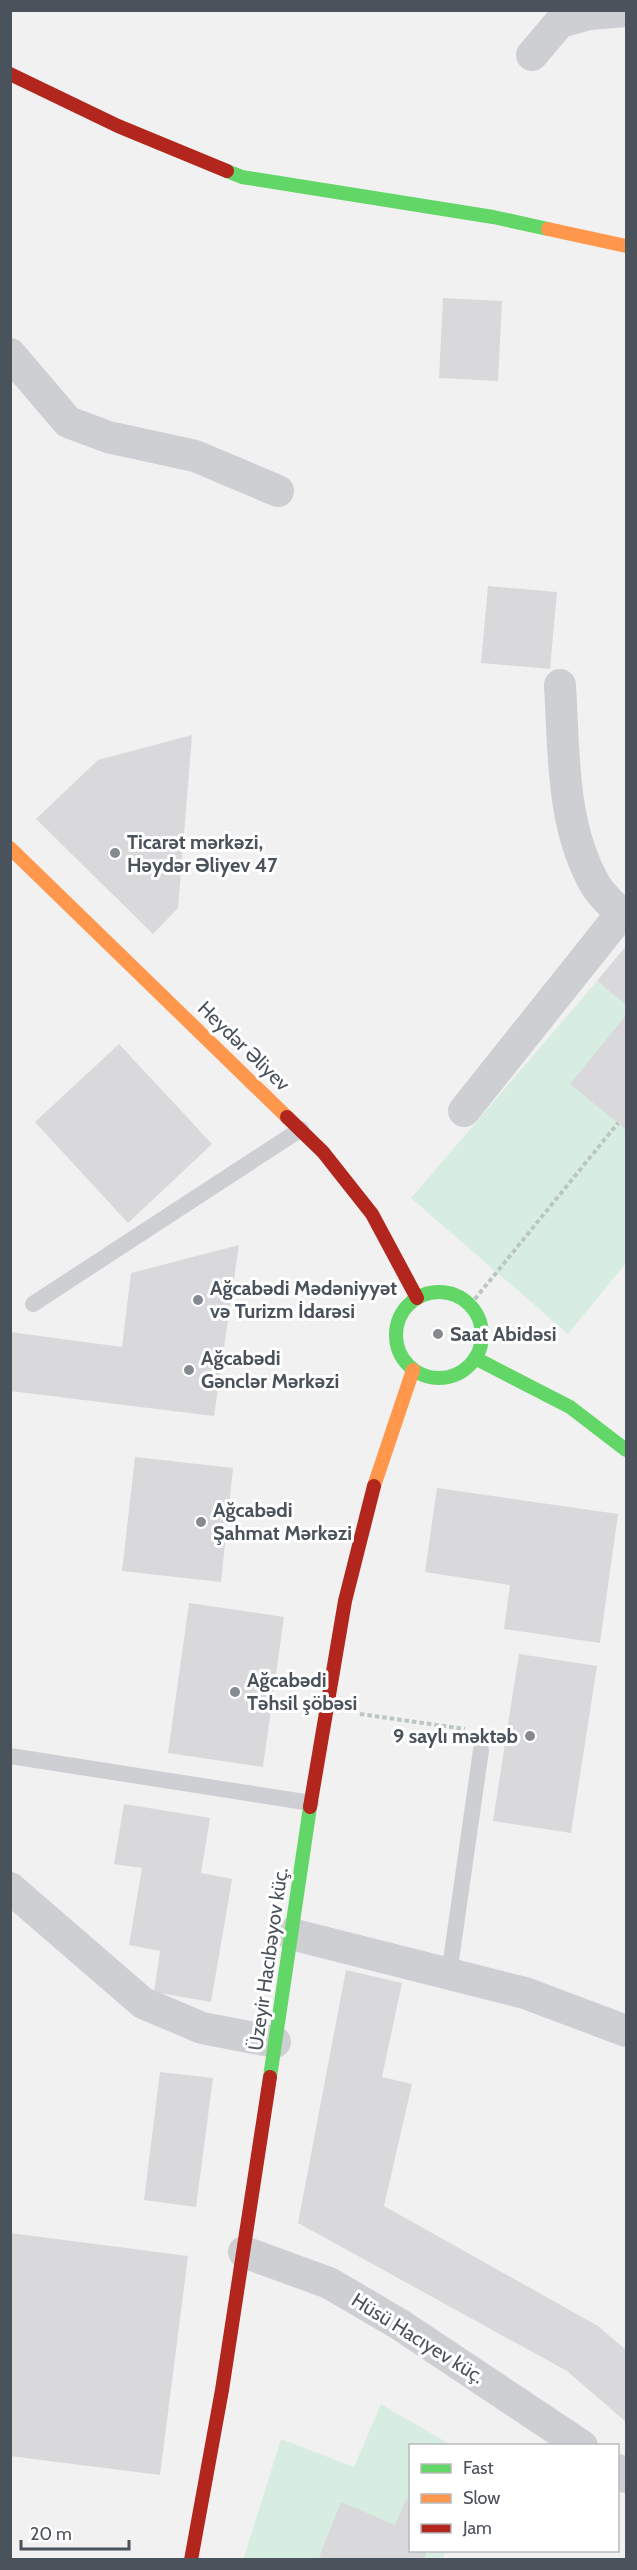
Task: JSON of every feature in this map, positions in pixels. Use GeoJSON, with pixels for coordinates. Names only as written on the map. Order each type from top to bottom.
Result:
{"type":"FeatureCollection","features":[{"type":"Feature","properties":{"kind":"main road"},"geometry":{"type":"LineString","coordinates":[[10,74],[117,126],[242,177],[493,217],[627,246]]}},
{"type":"Feature","properties":{"kind":"main road","name":"Heydər Əliyev"},"geometry":{"type":"LineString","coordinates":[[10,848],[301,1129],[350,1184],[372,1214],[417,1298]]}},
{"type":"Feature","properties":{"kind":"main road"},"geometry":{"type":"LineString","coordinates":[[431,1293],[445,1293],[458,1297],[470,1305],[478,1317],[482,1330],[481,1345],[475,1358],[454,1376],[426,1377],[413,1370],[397,1347],[396,1333],[399,1319],[406,1307],[417,1298],[431,1293]]}},
{"type":"Feature","properties":{"kind":"main road"},"geometry":{"type":"LineString","coordinates":[[475,1358],[570,1407],[627,1450]]}},
{"type":"Feature","properties":{"kind":"main road","name":"Üzeyir Hacıbəyov küç."},"geometry":{"type":"LineString","coordinates":[[191,2559],[244,2252],[311,1803],[350,1583],[367,1511],[389,1436],[413,1370]]}},
{"type":"Feature","properties":{"kind":"street"},"geometry":{"type":"LineString","coordinates":[[532,55],[560,22],[589,14],[627,11]]}},
{"type":"Feature","properties":{"kind":"street"},"geometry":{"type":"LineString","coordinates":[[10,354],[68,422],[108,437],[195,456],[278,491]]}},
{"type":"Feature","properties":{"kind":"street"},"geometry":{"type":"LineString","coordinates":[[464,1111],[624,912],[597,888],[583,859],[566,796],[560,685]]}},
{"type":"Feature","properties":{"kind":"street"},"geometry":{"type":"LineString","coordinates":[[10,1888],[143,2003],[202,2028],[275,2042]]}},
{"type":"Feature","properties":{"kind":"street"},"geometry":{"type":"LineString","coordinates":[[291,1934],[525,1993],[627,2031]]}},
{"type":"Feature","properties":{"kind":"street","name":"Hüsü Hacıyev küç."},"geometry":{"type":"LineString","coordinates":[[244,2252],[329,2283],[399,2324],[580,2444]]}},
{"type":"Feature","properties":{"kind":"lane"},"geometry":{"type":"LineString","coordinates":[[33,1304],[301,1129]]}},
{"type":"Feature","properties":{"kind":"lane"},"geometry":{"type":"LineString","coordinates":[[449,1974],[481,1750]]}},
{"type":"Feature","properties":{"kind":"lane"},"geometry":{"type":"LineString","coordinates":[[10,1756],[311,1803]]}},
{"type":"Feature","properties":{"kind":"path"},"geometry":{"type":"LineString","coordinates":[[470,1305],[618,1123]]}},
{"type":"Feature","properties":{"kind":"path"},"geometry":{"type":"LineString","coordinates":[[327,1709],[473,1730]]}},
{"type":"Feature","properties":{"kind":"green space"},"geometry":{"type":"Polygon","coordinates":[[[597,981],[626,1005],[626,1015],[571,1084],[626,1130],[626,1263],[568,1334],[411,1198],[597,981]]]}},
{"type":"Feature","properties":{"kind":"green space"},"geometry":{"type":"Polygon","coordinates":[[[381,2404],[449,2444],[409,2444],[409,2552],[446,2552],[442,2559],[243,2560],[281,2439],[354,2467],[381,2404]]]}},
{"type":"Feature","properties":{"kind":"building"},"geometry":{"type":"Polygon","coordinates":[[[443,298],[502,301],[498,381],[439,378],[443,298]]]}},
{"type":"Feature","properties":{"kind":"building"},"geometry":{"type":"Polygon","coordinates":[[[488,586],[557,592],[550,669],[481,663],[488,586]]]}},
{"type":"Feature","properties":{"kind":"building"},"geometry":{"type":"Polygon","coordinates":[[[192,735],[178,908],[153,934],[36,819],[98,760],[192,735]]]}},
{"type":"Feature","properties":{"kind":"building"},"geometry":{"type":"Polygon","coordinates":[[[626,946],[626,1005],[597,981],[626,946]]]}},
{"type":"Feature","properties":{"kind":"building"},"geometry":{"type":"Polygon","coordinates":[[[626,1015],[626,1130],[570,1084],[626,1015]]]}},
{"type":"Feature","properties":{"kind":"building"},"geometry":{"type":"Polygon","coordinates":[[[119,1044],[212,1144],[128,1223],[35,1122],[119,1044]]]}},
{"type":"Feature","properties":{"kind":"building"},"geometry":{"type":"Polygon","coordinates":[[[239,1245],[214,1416],[10,1391],[10,1332],[122,1347],[131,1273],[239,1245]]]}},
{"type":"Feature","properties":{"kind":"building"},"geometry":{"type":"Polygon","coordinates":[[[135,1457],[233,1468],[221,1582],[122,1571],[135,1457]]]}},
{"type":"Feature","properties":{"kind":"building"},"geometry":{"type":"Polygon","coordinates":[[[437,1488],[618,1514],[600,1643],[504,1629],[510,1585],[425,1572],[437,1488]]]}},
{"type":"Feature","properties":{"kind":"building"},"geometry":{"type":"Polygon","coordinates":[[[189,1603],[284,1617],[263,1767],[168,1753],[189,1603]]]}},
{"type":"Feature","properties":{"kind":"building"},"geometry":{"type":"Polygon","coordinates":[[[519,1654],[597,1666],[571,1833],[493,1821],[519,1654]]]}},
{"type":"Feature","properties":{"kind":"building"},"geometry":{"type":"Polygon","coordinates":[[[124,1804],[210,1818],[201,1873],[232,1879],[211,2002],[154,1992],[160,1951],[129,1945],[142,1868],[114,1864],[124,1804]]]}},
{"type":"Feature","properties":{"kind":"building"},"geometry":{"type":"Polygon","coordinates":[[[346,1970],[402,1983],[382,2077],[412,2084],[384,2206],[598,2326],[626,2350],[626,2422],[567,2371],[298,2223],[346,1970]]]}},
{"type":"Feature","properties":{"kind":"building"},"geometry":{"type":"Polygon","coordinates":[[[160,2072],[213,2078],[196,2207],[144,2200],[160,2072]]]}},
{"type":"Feature","properties":{"kind":"building"},"geometry":{"type":"Polygon","coordinates":[[[10,2233],[188,2256],[160,2475],[10,2456],[10,2233]]]}},
{"type":"Feature","properties":{"kind":"building"},"geometry":{"type":"Polygon","coordinates":[[[406,2499],[409,2500],[409,2552],[426,2552],[424,2560],[318,2560],[341,2502],[395,2525],[406,2499]]]}},
{"type":"Feature","properties":{"kind":"traffic: fast"},"geometry":{"type":"LineString","coordinates":[[227,171],[242,177],[493,217],[548,229]]}},
{"type":"Feature","properties":{"kind":"traffic: fast"},"geometry":{"type":"LineString","coordinates":[[439,1292],[455,1296],[469,1305],[478,1319],[482,1335],[478,1351],[469,1365],[455,1374],[439,1378],[423,1374],[409,1365],[400,1351],[396,1335],[400,1319],[409,1305],[423,1296],[439,1292]]}},
{"type":"Feature","properties":{"kind":"traffic: fast"},"geometry":{"type":"LineString","coordinates":[[475,1358],[570,1407],[626,1450]]}},
{"type":"Feature","properties":{"kind":"traffic: fast"},"geometry":{"type":"LineString","coordinates":[[270,2077],[310,1807]]}},
{"type":"Feature","properties":{"kind":"traffic: slow"},"geometry":{"type":"LineString","coordinates":[[548,229],[626,246]]}},
{"type":"Feature","properties":{"kind":"traffic: slow"},"geometry":{"type":"LineString","coordinates":[[10,848],[287,1117]]}},
{"type":"Feature","properties":{"kind":"traffic: slow"},"geometry":{"type":"LineString","coordinates":[[374,1486],[413,1370]]}},
{"type":"Feature","properties":{"kind":"traffic: jam"},"geometry":{"type":"LineString","coordinates":[[10,74],[118,126],[227,171]]}},
{"type":"Feature","properties":{"kind":"traffic: jam"},"geometry":{"type":"LineString","coordinates":[[287,1117],[323,1152],[372,1214],[417,1298]]}},
{"type":"Feature","properties":{"kind":"traffic: jam"},"geometry":{"type":"LineString","coordinates":[[310,1807],[345,1601],[374,1486]]}},
{"type":"Feature","properties":{"kind":"traffic: jam"},"geometry":{"type":"LineString","coordinates":[[191,2560],[222,2390],[270,2077]]}},
{"type":"Feature","properties":{"kind":"place","name":"Ticarət mərkəzi, Həydər Əliyev 47"},"geometry":{"type":"Point","coordinates":[115,853]}},
{"type":"Feature","properties":{"kind":"place","name":"Ağcabədi Mədəniyyət və Turizm İdarəsi"},"geometry":{"type":"Point","coordinates":[198,1300]}},
{"type":"Feature","properties":{"kind":"place","name":"Saat Abidəsi"},"geometry":{"type":"Point","coordinates":[438,1334]}},
{"type":"Feature","properties":{"kind":"place","name":"Ağcabədi Gənclər Mərkəzi"},"geometry":{"type":"Point","coordinates":[189,1370]}},
{"type":"Feature","properties":{"kind":"place","name":"Ağcabədi Şahmat Mərkəzi"},"geometry":{"type":"Point","coordinates":[201,1522]}},
{"type":"Feature","properties":{"kind":"place","name":"Ağcabədi Təhsil şöbəsi"},"geometry":{"type":"Point","coordinates":[235,1692]}},
{"type":"Feature","properties":{"kind":"place","name":"9 saylı məktəb"},"geometry":{"type":"Point","coordinates":[530,1736]}}]}
